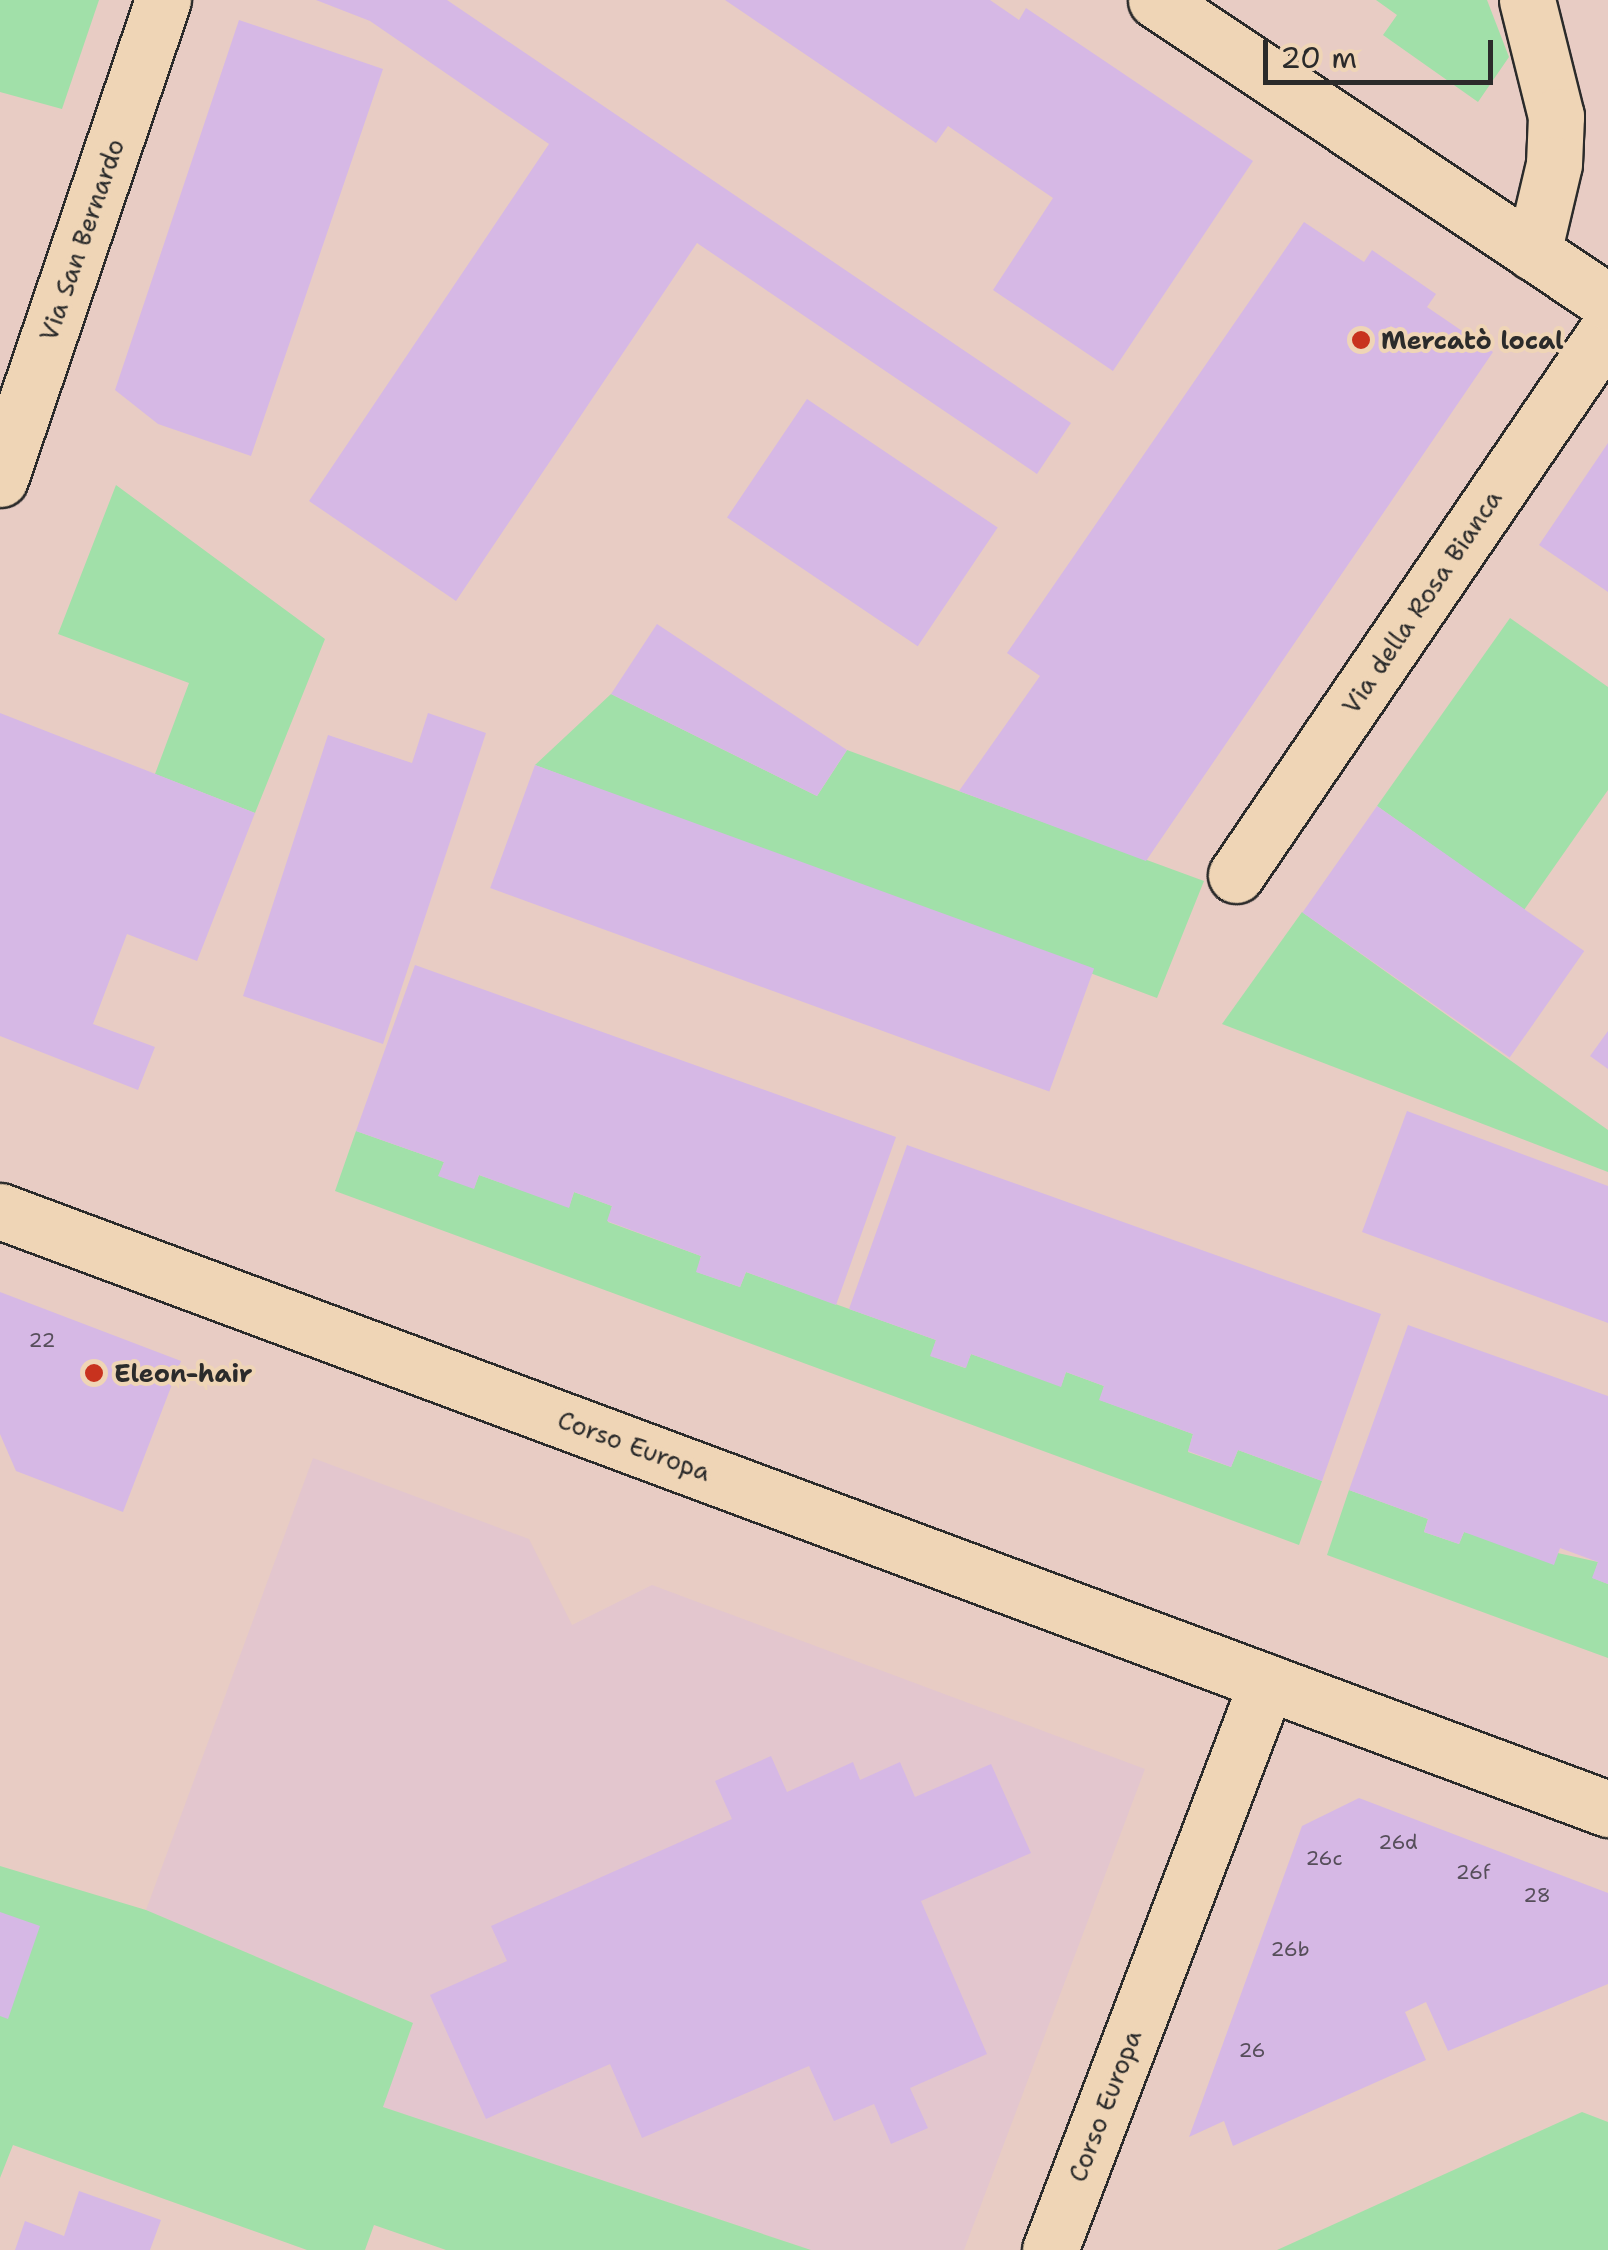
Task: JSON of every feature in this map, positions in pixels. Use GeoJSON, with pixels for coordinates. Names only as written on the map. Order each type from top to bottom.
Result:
{"type":"FeatureCollection","features":[{"type":"Feature","properties":{"kind":"street","name":"Via San Bernardo"},"geometry":{"type":"LineString","coordinates":[[0,479],[163,0]]}},
{"type":"Feature","properties":{"kind":"street"},"geometry":{"type":"LineString","coordinates":[[1156,0],[1608,302]]}},
{"type":"Feature","properties":{"kind":"street"},"geometry":{"type":"LineString","coordinates":[[1527,0],[1556,116],[1554,164],[1533,253]]}},
{"type":"Feature","properties":{"kind":"street","name":"Via della Rosa Bianca"},"geometry":{"type":"LineString","coordinates":[[1236,874],[1608,329]]}},
{"type":"Feature","properties":{"kind":"street","name":"Corso Europa"},"geometry":{"type":"LineString","coordinates":[[0,1211],[1608,1809]]}},
{"type":"Feature","properties":{"kind":"street","name":"Corso Europa"},"geometry":{"type":"LineString","coordinates":[[1050,2250],[1267,1682]]}},
{"type":"Feature","properties":{"kind":"shaded area"},"geometry":{"type":"Polygon","coordinates":[[[313,1458],[529,1539],[572,1625],[652,1585],[1145,1769],[964,2250],[811,2250],[382,2107],[413,2023],[146,1910],[313,1458]]]}},
{"type":"Feature","properties":{"kind":"green space"},"geometry":{"type":"Polygon","coordinates":[[[0,0],[99,0],[62,109],[0,92],[0,0]]]}},
{"type":"Feature","properties":{"kind":"green space"},"geometry":{"type":"Polygon","coordinates":[[[1376,0],[1487,0],[1509,57],[1478,102],[1383,35],[1397,15],[1376,0]]]}},
{"type":"Feature","properties":{"kind":"green space"},"geometry":{"type":"Polygon","coordinates":[[[116,485],[325,639],[255,813],[155,774],[189,683],[58,634],[116,485]]]}},
{"type":"Feature","properties":{"kind":"green space"},"geometry":{"type":"Polygon","coordinates":[[[1510,618],[1608,687],[1608,790],[1524,910],[1377,806],[1510,618]]]}},
{"type":"Feature","properties":{"kind":"green space"},"geometry":{"type":"Polygon","coordinates":[[[611,694],[817,796],[847,750],[1204,881],[1157,998],[535,765],[611,694]]]}},
{"type":"Feature","properties":{"kind":"green space"},"geometry":{"type":"Polygon","coordinates":[[[1302,912],[1608,1130],[1608,1172],[1222,1024],[1302,912]]]}},
{"type":"Feature","properties":{"kind":"green space"},"geometry":{"type":"Polygon","coordinates":[[[356,1131],[444,1162],[439,1176],[474,1188],[479,1175],[569,1207],[574,1192],[612,1206],[608,1222],[701,1256],[697,1272],[740,1287],[746,1272],[936,1340],[931,1356],[965,1368],[971,1354],[1061,1386],[1066,1372],[1104,1386],[1100,1400],[1193,1434],[1188,1452],[1231,1467],[1238,1450],[1322,1481],[1299,1545],[335,1191],[356,1131]]]}},
{"type":"Feature","properties":{"kind":"green space"},"geometry":{"type":"Polygon","coordinates":[[[1349,1490],[1428,1519],[1424,1532],[1459,1544],[1464,1532],[1598,1562],[1593,1578],[1608,1584],[1608,1658],[1327,1555],[1349,1490]]]}},
{"type":"Feature","properties":{"kind":"green space"},"geometry":{"type":"Polygon","coordinates":[[[0,1866],[146,1910],[413,2023],[383,2107],[811,2250],[446,2250],[374,2225],[365,2250],[307,2250],[13,2145],[0,2178],[0,1866]]]}},
{"type":"Feature","properties":{"kind":"green space"},"geometry":{"type":"Polygon","coordinates":[[[1582,2112],[1608,2122],[1608,2250],[1277,2250],[1582,2112]]]}},
{"type":"Feature","properties":{"kind":"building"},"geometry":{"type":"Polygon","coordinates":[[[316,0],[447,0],[1071,423],[1037,474],[697,243],[456,601],[309,501],[549,144],[370,21],[316,0]]]}},
{"type":"Feature","properties":{"kind":"building"},"geometry":{"type":"Polygon","coordinates":[[[725,0],[990,0],[1019,20],[1026,8],[1253,161],[1113,371],[993,290],[1053,198],[948,126],[936,143],[725,0]]]}},
{"type":"Feature","properties":{"kind":"building"},"geometry":{"type":"Polygon","coordinates":[[[239,20],[383,69],[251,456],[158,424],[115,390],[239,20]]]}},
{"type":"Feature","properties":{"kind":"building"},"geometry":{"type":"Polygon","coordinates":[[[1304,222],[1364,262],[1372,250],[1436,294],[1427,307],[1493,352],[1146,861],[959,791],[1040,676],[1007,653],[1304,222]]]}},
{"type":"Feature","properties":{"kind":"building"},"geometry":{"type":"Polygon","coordinates":[[[807,399],[998,528],[918,646],[727,518],[807,399]]]}},
{"type":"Feature","properties":{"kind":"building"},"geometry":{"type":"Polygon","coordinates":[[[1608,443],[1608,592],[1539,545],[1608,443]]]}},
{"type":"Feature","properties":{"kind":"building"},"geometry":{"type":"Polygon","coordinates":[[[657,624],[847,750],[817,796],[611,694],[657,624]]]}},
{"type":"Feature","properties":{"kind":"building"},"geometry":{"type":"Polygon","coordinates":[[[0,713],[255,813],[197,961],[127,934],[93,1024],[155,1047],[138,1090],[0,1036],[0,713]]]}},
{"type":"Feature","properties":{"kind":"building"},"geometry":{"type":"Polygon","coordinates":[[[428,713],[486,733],[383,1044],[243,996],[328,735],[412,763],[428,713]]]}},
{"type":"Feature","properties":{"kind":"building"},"geometry":{"type":"Polygon","coordinates":[[[535,765],[1094,969],[1049,1092],[490,888],[535,765]]]}},
{"type":"Feature","properties":{"kind":"building"},"geometry":{"type":"Polygon","coordinates":[[[1377,806],[1584,951],[1510,1058],[1302,912],[1377,806]]]}},
{"type":"Feature","properties":{"kind":"building"},"geometry":{"type":"Polygon","coordinates":[[[415,965],[896,1137],[836,1305],[746,1272],[740,1287],[696,1272],[701,1256],[607,1221],[612,1206],[574,1192],[569,1208],[479,1175],[474,1189],[438,1176],[444,1162],[356,1131],[415,965]]]}},
{"type":"Feature","properties":{"kind":"building"},"geometry":{"type":"Polygon","coordinates":[[[1608,1031],[1608,1069],[1590,1056],[1608,1031]]]}},
{"type":"Feature","properties":{"kind":"building"},"geometry":{"type":"Polygon","coordinates":[[[1407,1111],[1608,1186],[1608,1323],[1362,1232],[1407,1111]]]}},
{"type":"Feature","properties":{"kind":"building"},"geometry":{"type":"Polygon","coordinates":[[[907,1145],[1381,1314],[1322,1481],[1238,1450],[1231,1467],[1188,1451],[1193,1434],[1099,1400],[1104,1386],[1066,1372],[1061,1387],[971,1354],[966,1368],[930,1356],[936,1340],[849,1309],[907,1145]]]}},
{"type":"Feature","properties":{"kind":"building"},"geometry":{"type":"Polygon","coordinates":[[[0,1292],[181,1361],[123,1512],[16,1471],[0,1434],[0,1292]]]}},
{"type":"Feature","properties":{"kind":"building"},"geometry":{"type":"Polygon","coordinates":[[[1408,1325],[1608,1396],[1608,1584],[1592,1578],[1598,1562],[1560,1548],[1554,1565],[1464,1532],[1459,1544],[1424,1532],[1428,1519],[1349,1490],[1408,1325]]]}},
{"type":"Feature","properties":{"kind":"building"},"geometry":{"type":"Polygon","coordinates":[[[771,1756],[787,1792],[853,1762],[860,1780],[900,1762],[915,1797],[991,1764],[1031,1853],[921,1901],[987,2054],[910,2088],[928,2128],[891,2144],[874,2104],[834,2121],[809,2066],[642,2138],[610,2064],[486,2119],[430,1995],[507,1961],[491,1926],[732,1819],[715,1781],[771,1756]]]}},
{"type":"Feature","properties":{"kind":"building"},"geometry":{"type":"Polygon","coordinates":[[[1359,1798],[1608,1893],[1608,1984],[1448,2051],[1426,2002],[1405,2012],[1426,2060],[1233,2146],[1224,2121],[1189,2137],[1302,1826],[1359,1798]]]}},
{"type":"Feature","properties":{"kind":"building"},"geometry":{"type":"Polygon","coordinates":[[[0,1912],[40,1926],[8,2019],[0,2016],[0,1912]]]}},
{"type":"Feature","properties":{"kind":"building"},"geometry":{"type":"Polygon","coordinates":[[[79,2191],[161,2220],[150,2250],[15,2250],[25,2221],[64,2236],[79,2191]]]}},
{"type":"Feature","properties":{"kind":"place","name":"Mercatò local"},"geometry":{"type":"Point","coordinates":[1361,340]}},
{"type":"Feature","properties":{"kind":"place","name":"Eleon-hair"},"geometry":{"type":"Point","coordinates":[94,1373]}}]}
